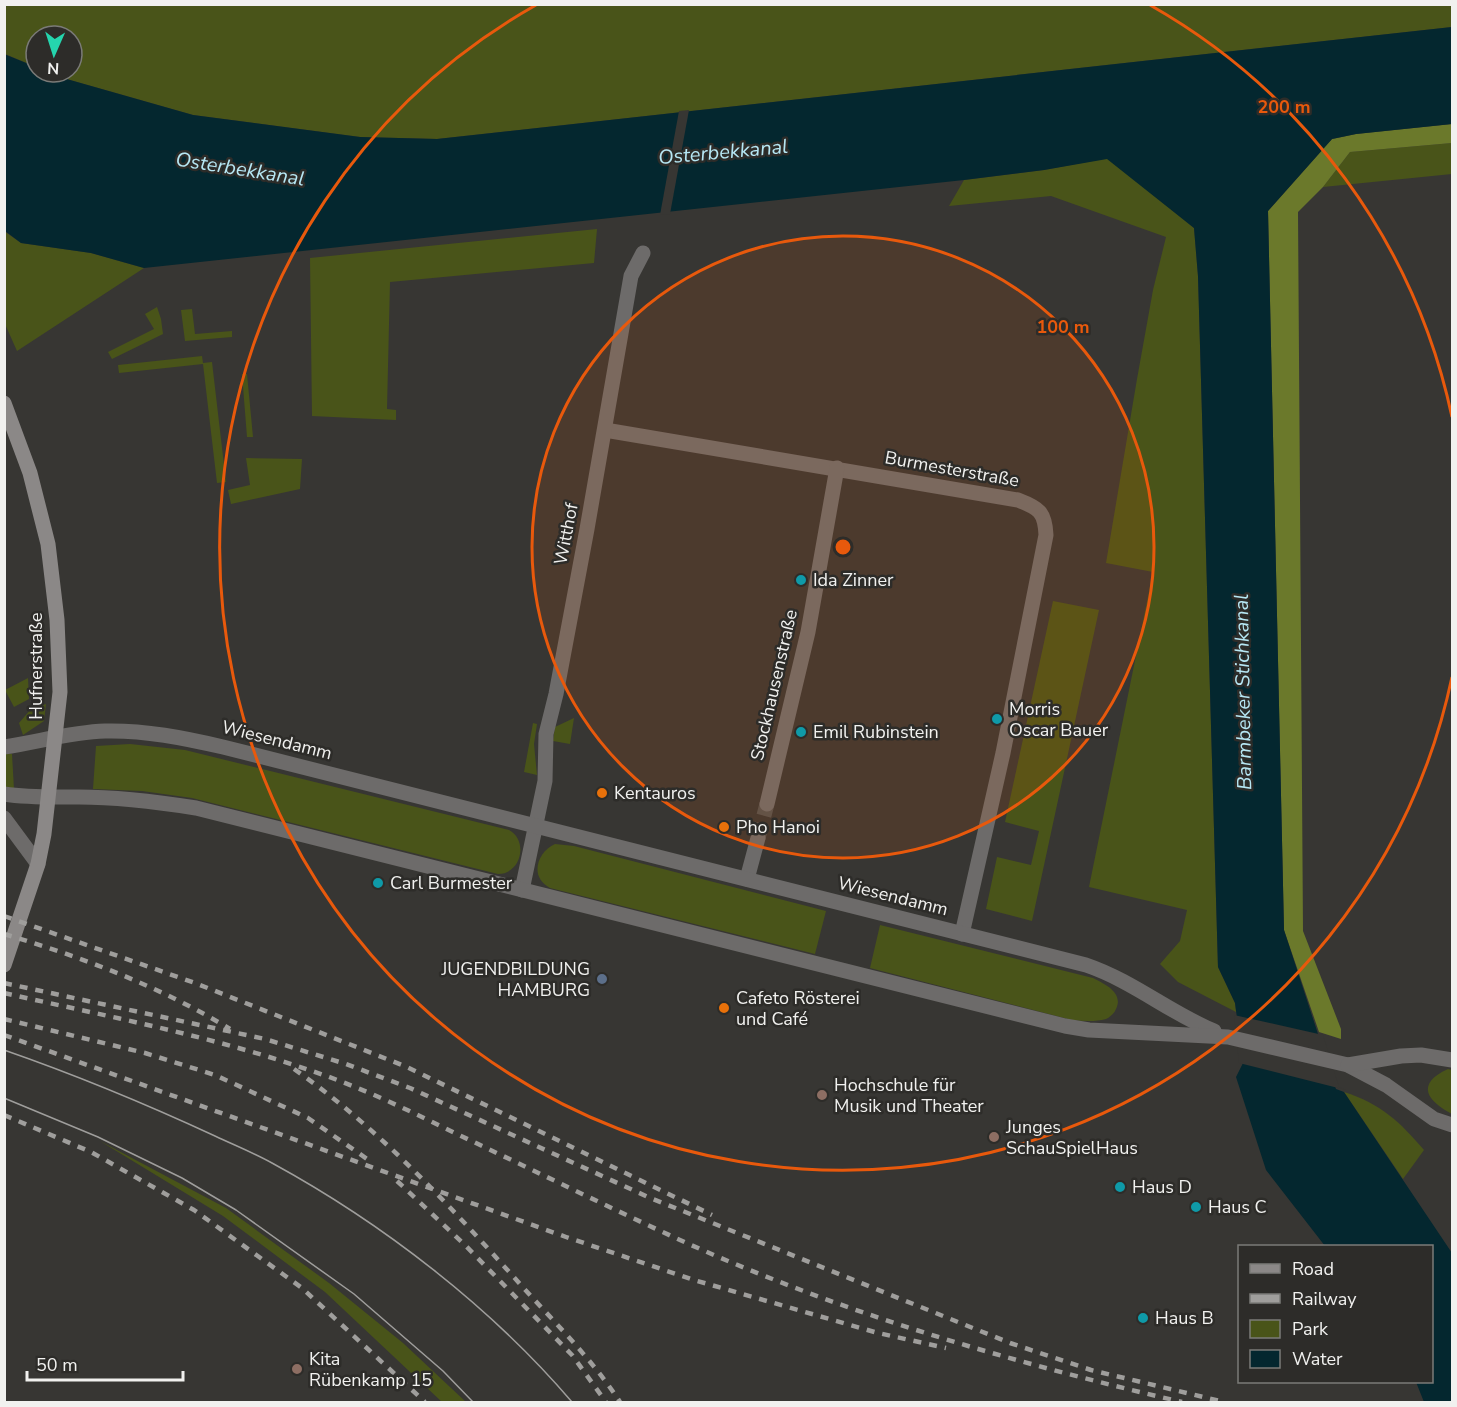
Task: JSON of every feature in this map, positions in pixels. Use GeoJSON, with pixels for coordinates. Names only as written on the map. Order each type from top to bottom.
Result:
{"type":"FeatureCollection","features":[{"type":"Feature","properties":{"kind":"main road","name":"Hufnerstraße"},"geometry":{"type":"LineString","coordinates":[[4,965],[38,864],[49,799],[60,692],[55,595],[48,544],[30,473],[5,404]]}},
{"type":"Feature","properties":{"kind":"street","name":"Witthof"},"geometry":{"type":"LineString","coordinates":[[536,825],[545,781],[546,734],[556,694],[605,430],[631,276],[643,253]]}},
{"type":"Feature","properties":{"kind":"street","name":"Burmesterstraße"},"geometry":{"type":"LineString","coordinates":[[605,430],[1018,500],[1034,506],[1045,520],[1046,535],[1003,753],[962,934]]}},
{"type":"Feature","properties":{"kind":"street","name":"Stockhausenstraße"},"geometry":{"type":"LineString","coordinates":[[767,804],[808,632],[837,468]]}},
{"type":"Feature","properties":{"kind":"street","name":"Wiesendamm"},"geometry":{"type":"LineString","coordinates":[[4,747],[55,737],[105,731],[151,733],[185,738],[1032,950],[1108,973],[1198,1024],[1228,1037]]}},
{"type":"Feature","properties":{"kind":"street","name":"Wiesendamm"},"geometry":{"type":"LineString","coordinates":[[4,794],[49,799],[80,797],[135,800],[196,808],[1065,1026],[1089,1030],[1228,1037],[1348,1065],[1386,1085],[1434,1119],[1452,1125]]}},
{"type":"Feature","properties":{"kind":"street"},"geometry":{"type":"LineString","coordinates":[[4,818],[38,864]]}},
{"type":"Feature","properties":{"kind":"street"},"geometry":{"type":"LineString","coordinates":[[522,890],[536,825]]}},
{"type":"Feature","properties":{"kind":"street"},"geometry":{"type":"LineString","coordinates":[[747,879],[758,838]]}},
{"type":"Feature","properties":{"kind":"street","name":"Wiesendamm"},"geometry":{"type":"LineString","coordinates":[[1348,1065],[1421,1055],[1452,1060]]}},
{"type":"Feature","properties":{"kind":"green space"},"geometry":{"type":"Polygon","coordinates":[[[1452,4],[1452,27],[437,139],[360,137],[193,115],[84,84],[84,24],[24,24],[24,62],[5,54],[4,5],[1452,4]]]}},
{"type":"Feature","properties":{"kind":"green space"},"geometry":{"type":"Polygon","coordinates":[[[1452,124],[1452,143],[1350,152],[1323,187],[1298,212],[1303,931],[1341,1029],[1341,1039],[1319,1032],[1284,930],[1268,211],[1332,139],[1356,134],[1452,124]]]}},
{"type":"Feature","properties":{"kind":"green space"},"geometry":{"type":"Polygon","coordinates":[[[1452,143],[1452,174],[1323,187],[1350,152],[1452,143]]]}},
{"type":"Feature","properties":{"kind":"green space"},"geometry":{"type":"Polygon","coordinates":[[[1108,158],[1194,228],[1198,276],[1218,967],[1235,1003],[1236,1012],[1178,982],[1160,964],[1180,941],[1187,910],[1089,887],[1153,572],[1106,563],[1153,290],[1166,237],[1051,196],[949,206],[964,180],[1044,170],[1108,158]]]}},
{"type":"Feature","properties":{"kind":"green space"},"geometry":{"type":"Polygon","coordinates":[[[597,229],[594,263],[390,282],[387,409],[396,410],[396,420],[312,416],[310,258],[597,229]]]}},
{"type":"Feature","properties":{"kind":"green space"},"geometry":{"type":"Polygon","coordinates":[[[4,231],[21,243],[91,253],[144,268],[17,351],[5,324],[4,231]]]}},
{"type":"Feature","properties":{"kind":"green space"},"geometry":{"type":"Polygon","coordinates":[[[157,307],[163,334],[112,359],[108,352],[154,329],[145,314],[157,307]]]}},
{"type":"Feature","properties":{"kind":"green space"},"geometry":{"type":"Polygon","coordinates":[[[192,309],[195,334],[232,331],[232,337],[185,341],[181,310],[192,309]]]}},
{"type":"Feature","properties":{"kind":"green space"},"geometry":{"type":"Polygon","coordinates":[[[202,356],[203,363],[212,362],[226,482],[217,483],[203,364],[119,373],[118,365],[202,356]]]}},
{"type":"Feature","properties":{"kind":"green space"},"geometry":{"type":"Polygon","coordinates":[[[242,374],[247,374],[253,437],[247,437],[242,374]]]}},
{"type":"Feature","properties":{"kind":"green space"},"geometry":{"type":"Polygon","coordinates":[[[246,458],[302,459],[300,489],[231,504],[228,490],[250,485],[246,458]]]}},
{"type":"Feature","properties":{"kind":"green space"},"geometry":{"type":"Polygon","coordinates":[[[1053,601],[1099,610],[1032,921],[986,909],[997,857],[1031,865],[1039,831],[1005,822],[1053,601]]]}},
{"type":"Feature","properties":{"kind":"green space"},"geometry":{"type":"Polygon","coordinates":[[[28,678],[29,699],[14,707],[5,690],[28,678]]]}},
{"type":"Feature","properties":{"kind":"green space"},"geometry":{"type":"Polygon","coordinates":[[[46,704],[44,721],[23,735],[19,723],[31,709],[46,704]]]}},
{"type":"Feature","properties":{"kind":"green space"},"geometry":{"type":"Polygon","coordinates":[[[574,718],[570,744],[553,741],[555,727],[574,718]]]}},
{"type":"Feature","properties":{"kind":"green space"},"geometry":{"type":"Polygon","coordinates":[[[533,723],[537,724],[534,744],[537,775],[524,772],[533,723]]]}},
{"type":"Feature","properties":{"kind":"green space"},"geometry":{"type":"Polygon","coordinates":[[[130,744],[185,750],[509,830],[519,842],[520,856],[512,869],[498,874],[192,798],[142,791],[93,789],[96,746],[130,744]]]}},
{"type":"Feature","properties":{"kind":"green space"},"geometry":{"type":"Polygon","coordinates":[[[4,754],[12,754],[14,789],[5,787],[4,754]]]}},
{"type":"Feature","properties":{"kind":"green space"},"geometry":{"type":"Polygon","coordinates":[[[555,844],[574,846],[826,911],[815,954],[550,888],[539,878],[538,865],[544,853],[555,844]]]}},
{"type":"Feature","properties":{"kind":"green space"},"geometry":{"type":"Polygon","coordinates":[[[880,925],[1093,978],[1108,986],[1115,994],[1118,1003],[1116,1009],[1106,1019],[1072,1020],[870,968],[880,925]]]}},
{"type":"Feature","properties":{"kind":"green space"},"geometry":{"type":"Polygon","coordinates":[[[1448,1069],[1452,1070],[1452,1114],[1436,1104],[1428,1092],[1431,1081],[1448,1069]]]}},
{"type":"Feature","properties":{"kind":"green space"},"geometry":{"type":"Polygon","coordinates":[[[1344,1092],[1379,1108],[1406,1130],[1424,1150],[1403,1179],[1344,1092]]]}},
{"type":"Feature","properties":{"kind":"green space"},"geometry":{"type":"Polygon","coordinates":[[[100,1141],[226,1208],[329,1283],[403,1343],[466,1402],[442,1402],[325,1292],[223,1216],[100,1141]]]}},
{"type":"Feature","properties":{"kind":"water"},"geometry":{"type":"Polygon","coordinates":[[[1452,27],[1452,124],[1356,134],[1332,139],[1268,211],[1284,930],[1336,1089],[1344,1092],[1452,1253],[1452,1402],[1424,1402],[1416,1383],[1433,1383],[1433,1245],[1324,1245],[1266,1170],[1236,1077],[1243,1063],[1235,1003],[1218,967],[1198,276],[1194,228],[1107,159],[964,180],[144,268],[91,253],[21,243],[5,231],[4,54],[24,62],[24,84],[84,84],[193,115],[360,137],[437,139],[1452,27]]]}},
{"type":"Feature","properties":{"kind":"pier"},"geometry":{"type":"Polygon","coordinates":[[[689,110],[670,214],[660,215],[679,111],[689,110]]]}},
{"type":"Feature","properties":{"kind":"pier"},"geometry":{"type":"Polygon","coordinates":[[[1234,1015],[1323,1035],[1339,1087],[1346,1090],[1239,1063],[1234,1015]]]}},
{"type":"Feature","properties":{"kind":"tunnel"},"geometry":{"type":"LineString","coordinates":[[758,838],[767,804]]}},
{"type":"Feature","properties":{"kind":"tram line"},"geometry":{"type":"LineString","coordinates":[[4,1050],[84,1080],[258,1156],[354,1212],[433,1269],[470,1300],[506,1333],[572,1402]]}},
{"type":"Feature","properties":{"kind":"tram line"},"geometry":{"type":"LineString","coordinates":[[4,1098],[98,1137],[182,1178],[236,1210],[354,1294],[443,1371],[473,1402]]}},
{"type":"Feature","properties":{"kind":"railway"},"geometry":{"type":"LineString","coordinates":[[4,916],[195,983],[407,1067],[712,1215]]}},
{"type":"Feature","properties":{"kind":"railway"},"geometry":{"type":"LineString","coordinates":[[4,934],[120,974],[177,1000],[230,1029]]}},
{"type":"Feature","properties":{"kind":"railway"},"geometry":{"type":"LineString","coordinates":[[4,983],[265,1039],[346,1064],[410,1088],[648,1197],[1010,1343],[1091,1370],[1224,1402]]}},
{"type":"Feature","properties":{"kind":"railway"},"geometry":{"type":"LineString","coordinates":[[4,993],[196,1037],[272,1058],[328,1077],[404,1108],[680,1240],[802,1290],[864,1313],[990,1352],[1182,1402]]}},
{"type":"Feature","properties":{"kind":"railway"},"geometry":{"type":"LineString","coordinates":[[4,1019],[145,1053],[215,1075],[308,1118],[370,1161]]}},
{"type":"Feature","properties":{"kind":"railway"},"geometry":{"type":"LineString","coordinates":[[4,1035],[566,1237],[694,1280],[878,1333],[946,1348]]}},
{"type":"Feature","properties":{"kind":"railway"},"geometry":{"type":"LineString","coordinates":[[294,1069],[356,1117],[413,1170],[572,1341],[620,1402]]}},
{"type":"Feature","properties":{"kind":"railway"},"geometry":{"type":"LineString","coordinates":[[4,1115],[91,1152],[194,1210],[302,1288],[425,1402]]}},
{"type":"Feature","properties":{"kind":"railway"},"geometry":{"type":"LineString","coordinates":[[397,1181],[465,1245],[572,1355],[606,1402]]}},
{"type":"Feature","properties":{"kind":"place","name":"Ida Zinner"},"geometry":{"type":"Point","coordinates":[801,580]}},
{"type":"Feature","properties":{"kind":"place","name":"Morris Oscar Bauer"},"geometry":{"type":"Point","coordinates":[997,719]}},
{"type":"Feature","properties":{"kind":"place","name":"Emil Rubinstein"},"geometry":{"type":"Point","coordinates":[801,732]}},
{"type":"Feature","properties":{"kind":"place","name":"Kentauros"},"geometry":{"type":"Point","coordinates":[602,793]}},
{"type":"Feature","properties":{"kind":"place","name":"Pho Hanoi"},"geometry":{"type":"Point","coordinates":[724,827]}},
{"type":"Feature","properties":{"kind":"place","name":"Carl Burmester"},"geometry":{"type":"Point","coordinates":[378,883]}},
{"type":"Feature","properties":{"kind":"place","name":"JUGENDBILDUNG HAMBURG"},"geometry":{"type":"Point","coordinates":[602,979]}},
{"type":"Feature","properties":{"kind":"place","name":"Cafeto Rösterei und Café"},"geometry":{"type":"Point","coordinates":[724,1008]}},
{"type":"Feature","properties":{"kind":"place","name":"Hochschule für Musik und Theater"},"geometry":{"type":"Point","coordinates":[822,1095]}},
{"type":"Feature","properties":{"kind":"place","name":"Junges SchauSpielHaus"},"geometry":{"type":"Point","coordinates":[994,1137]}},
{"type":"Feature","properties":{"kind":"place","name":"Haus D"},"geometry":{"type":"Point","coordinates":[1120,1187]}},
{"type":"Feature","properties":{"kind":"place","name":"Haus C"},"geometry":{"type":"Point","coordinates":[1196,1207]}},
{"type":"Feature","properties":{"kind":"place","name":"Haus B"},"geometry":{"type":"Point","coordinates":[1143,1318]}},
{"type":"Feature","properties":{"kind":"place","name":"Kita Rübenkamp 15"},"geometry":{"type":"Point","coordinates":[297,1369]}},
{"type":"Feature","properties":{"kind":"water label","name":"Osterbekkanal"},"geometry":{"type":"Point","coordinates":[723,152]}},
{"type":"Feature","properties":{"kind":"water label","name":"Osterbekkanal"},"geometry":{"type":"Point","coordinates":[240,169]}},
{"type":"Feature","properties":{"kind":"water label","name":"Barmbeker Stichkanal"},"geometry":{"type":"Point","coordinates":[1243,692]}}]}
